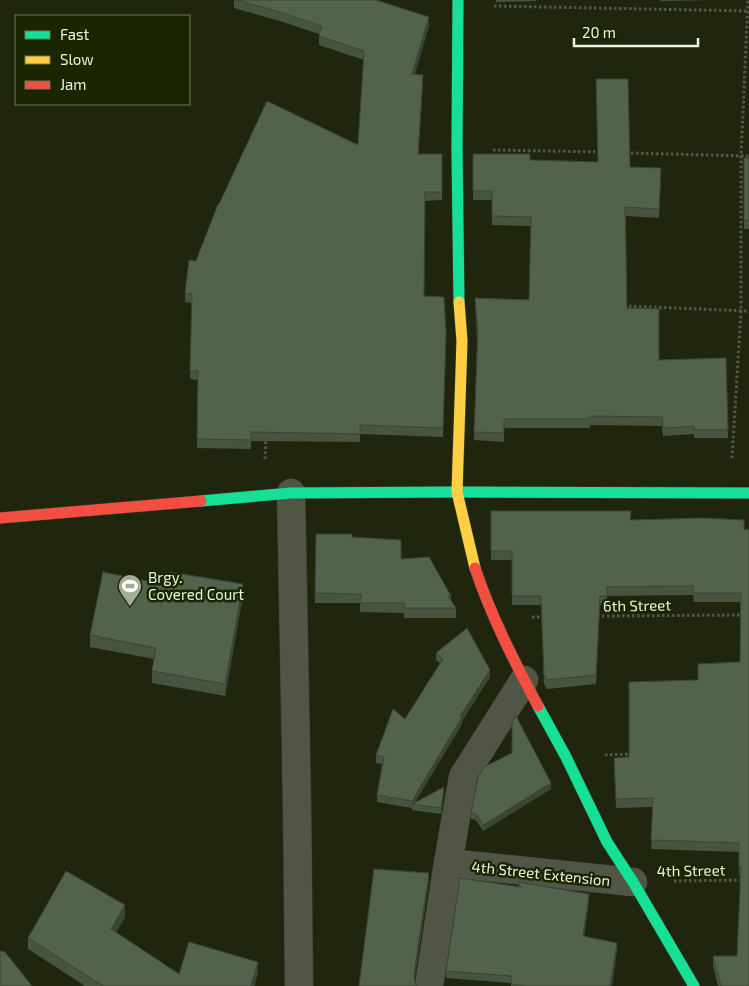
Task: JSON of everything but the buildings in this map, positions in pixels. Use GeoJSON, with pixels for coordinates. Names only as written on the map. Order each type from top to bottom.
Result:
{"type":"FeatureCollection","features":[{"type":"Feature","properties":{"kind":"street"},"geometry":{"type":"LineString","coordinates":[[458,3],[457,149],[459,299],[462,341],[457,492],[475,569],[494,618],[524,680],[566,757],[607,842],[633,882],[694,986]]}},
{"type":"Feature","properties":{"kind":"street"},"geometry":{"type":"LineString","coordinates":[[290,493],[297,805],[298,986]]}},
{"type":"Feature","properties":{"kind":"street"},"geometry":{"type":"LineString","coordinates":[[0,518],[290,493],[749,493]]}},
{"type":"Feature","properties":{"kind":"street"},"geometry":{"type":"LineString","coordinates":[[429,986],[463,777],[524,680]]}},
{"type":"Feature","properties":{"kind":"street","name":"4th Street Extension"},"geometry":{"type":"LineString","coordinates":[[448,863],[633,882]]}},
{"type":"Feature","properties":{"kind":"path"},"geometry":{"type":"LineString","coordinates":[[730,493],[741,311],[742,156],[748,0]]}},
{"type":"Feature","properties":{"kind":"path"},"geometry":{"type":"LineString","coordinates":[[458,3],[748,11]]}},
{"type":"Feature","properties":{"kind":"path"},"geometry":{"type":"LineString","coordinates":[[457,149],[604,152]]}},
{"type":"Feature","properties":{"kind":"path"},"geometry":{"type":"LineString","coordinates":[[624,153],[749,156]]}},
{"type":"Feature","properties":{"kind":"path"},"geometry":{"type":"LineString","coordinates":[[624,306],[749,311]]}},
{"type":"Feature","properties":{"kind":"path"},"geometry":{"type":"LineString","coordinates":[[263,494],[266,436]]}},
{"type":"Feature","properties":{"kind":"path","name":"6th Street"},"geometry":{"type":"LineString","coordinates":[[592,616],[749,615]]}},
{"type":"Feature","properties":{"kind":"path"},"geometry":{"type":"LineString","coordinates":[[494,618],[553,617]]}},
{"type":"Feature","properties":{"kind":"path"},"geometry":{"type":"LineString","coordinates":[[566,757],[633,754]]}},
{"type":"Feature","properties":{"kind":"path","name":"4th Street"},"geometry":{"type":"LineString","coordinates":[[633,882],[749,880]]}},
{"type":"Feature","properties":{"kind":"traffic: fast"},"geometry":{"type":"LineString","coordinates":[[458,0],[459,302]]}},
{"type":"Feature","properties":{"kind":"traffic: fast"},"geometry":{"type":"LineString","coordinates":[[201,501],[291,493],[749,493]]}},
{"type":"Feature","properties":{"kind":"traffic: fast"},"geometry":{"type":"LineString","coordinates":[[538,706],[566,757],[607,842],[633,882],[694,986]]}},
{"type":"Feature","properties":{"kind":"traffic: slow"},"geometry":{"type":"LineString","coordinates":[[459,302],[462,341],[457,492],[475,568]]}},
{"type":"Feature","properties":{"kind":"traffic: jam"},"geometry":{"type":"LineString","coordinates":[[0,518],[201,501]]}},
{"type":"Feature","properties":{"kind":"traffic: jam"},"geometry":{"type":"LineString","coordinates":[[475,568],[488,603],[538,706]]}},
{"type":"Feature","properties":{"kind":"place","name":"Brgy. Covered Court"},"geometry":{"type":"Point","coordinates":[130,607]}}]}
